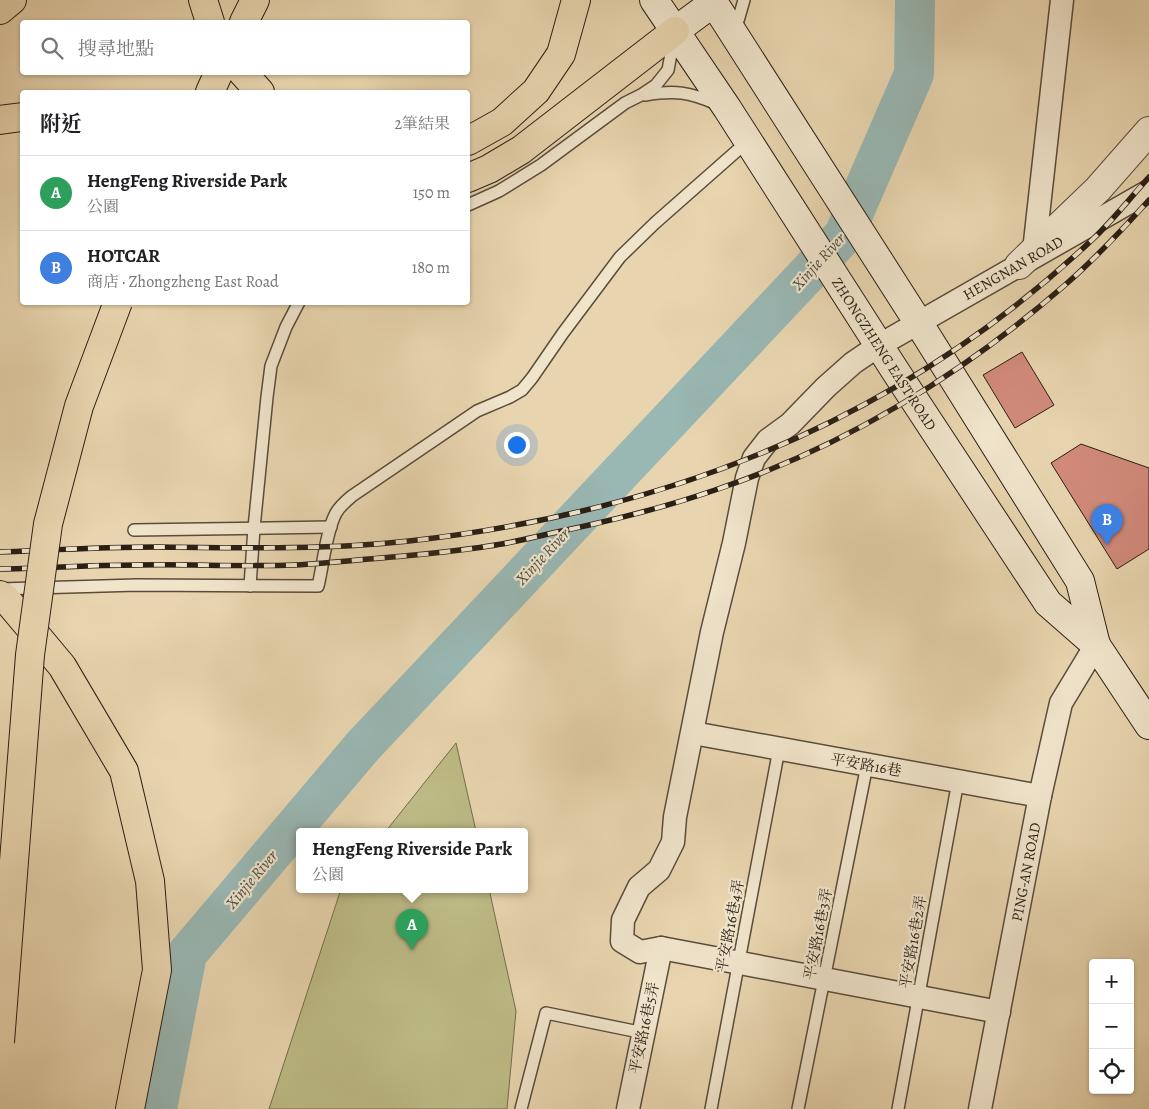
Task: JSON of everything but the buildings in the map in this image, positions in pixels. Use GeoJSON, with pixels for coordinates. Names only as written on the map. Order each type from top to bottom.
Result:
{"type":"FeatureCollection","features":[{"type":"Feature","properties":{"kind":"highway"},"geometry":{"type":"LineString","coordinates":[[0,10],[12,0]]}},
{"type":"Feature","properties":{"kind":"highway"},"geometry":{"type":"LineString","coordinates":[[203,0],[209,20]]}},
{"type":"Feature","properties":{"kind":"highway"},"geometry":{"type":"LineString","coordinates":[[245,20],[256,0]]}},
{"type":"Feature","properties":{"kind":"highway"},"geometry":{"type":"LineString","coordinates":[[470,140],[502,122],[536,91],[561,54],[576,0]]}},
{"type":"Feature","properties":{"kind":"highway"},"geometry":{"type":"LineString","coordinates":[[470,177],[521,150],[675,31]]}},
{"type":"Feature","properties":{"kind":"highway"},"geometry":{"type":"LineString","coordinates":[[211,90],[218,75]]}},
{"type":"Feature","properties":{"kind":"highway"},"geometry":{"type":"LineString","coordinates":[[245,75],[258,90]]}},
{"type":"Feature","properties":{"kind":"highway"},"geometry":{"type":"LineString","coordinates":[[0,120],[20,116]]}},
{"type":"Feature","properties":{"kind":"highway"},"geometry":{"type":"LineString","coordinates":[[0,1042],[30,655],[48,524],[79,406],[117,305]]}},
{"type":"Feature","properties":{"kind":"highway"},"geometry":{"type":"LineString","coordinates":[[0,595],[62,666],[124,771],[150,882],[157,970],[130,1109]]}},
{"type":"Feature","properties":{"kind":"main road","name":"ZHONGZHENG EAST ROAD"},"geometry":{"type":"LineString","coordinates":[[654,0],[727,108],[878,346],[1048,603],[1096,645],[1149,725]]}},
{"type":"Feature","properties":{"kind":"main road","name":"ZHONGZHENG EAST ROAD"},"geometry":{"type":"LineString","coordinates":[[712,2],[918,322],[1080,581],[1096,645]]}},
{"type":"Feature","properties":{"kind":"main road"},"geometry":{"type":"LineString","coordinates":[[675,31],[712,2]]}},
{"type":"Feature","properties":{"kind":"main road"},"geometry":{"type":"LineString","coordinates":[[1026,258],[1098,189],[1149,131]]}},
{"type":"Feature","properties":{"kind":"street"},"geometry":{"type":"LineString","coordinates":[[1026,258],[1062,0]]}},
{"type":"Feature","properties":{"kind":"street","name":"HENGNAN ROAD"},"geometry":{"type":"LineString","coordinates":[[661,948],[640,952],[622,941],[623,920],[639,887],[659,870],[673,842],[675,817],[712,632],[734,543],[746,478],[754,458],[768,440],[790,424],[826,387],[853,363],[878,346],[1026,258],[1149,191]]}},
{"type":"Feature","properties":{"kind":"street","name":"PING-AN ROAD"},"geometry":{"type":"LineString","coordinates":[[980,1109],[1040,796],[1061,702],[1096,645]]}},
{"type":"Feature","properties":{"kind":"street","name":"平安路16巷"},"geometry":{"type":"LineString","coordinates":[[693,733],[1040,796]]}},
{"type":"Feature","properties":{"kind":"street"},"geometry":{"type":"LineString","coordinates":[[661,948],[999,1012]]}},
{"type":"Feature","properties":{"kind":"street","name":"平安路16巷5弄"},"geometry":{"type":"LineString","coordinates":[[628,1109],[661,948]]}},
{"type":"Feature","properties":{"kind":"lane"},"geometry":{"type":"LineString","coordinates":[[734,35],[744,0]]}},
{"type":"Feature","properties":{"kind":"lane"},"geometry":{"type":"LineString","coordinates":[[641,96],[656,84],[668,70],[675,31]]}},
{"type":"Feature","properties":{"kind":"lane"},"geometry":{"type":"LineString","coordinates":[[470,205],[499,191],[532,170],[625,103],[641,96],[668,91],[694,95],[727,108]]}},
{"type":"Feature","properties":{"kind":"lane"},"geometry":{"type":"LineString","coordinates":[[0,589],[137,585],[318,586],[331,527],[336,514],[352,496],[477,411],[522,390],[620,257],[655,223],[748,141]]}},
{"type":"Feature","properties":{"kind":"lane"},"geometry":{"type":"LineString","coordinates":[[250,586],[267,396],[272,366],[286,327],[297,305]]}},
{"type":"Feature","properties":{"kind":"lane"},"geometry":{"type":"LineString","coordinates":[[134,530],[331,527]]}},
{"type":"Feature","properties":{"kind":"lane","name":"平安路16巷4弄"},"geometry":{"type":"LineString","coordinates":[[711,1109],[779,748]]}},
{"type":"Feature","properties":{"kind":"lane","name":"平安路16巷3弄"},"geometry":{"type":"LineString","coordinates":[[798,1109],[867,764]]}},
{"type":"Feature","properties":{"kind":"lane","name":"平安路16巷2弄"},"geometry":{"type":"LineString","coordinates":[[898,1109],[958,781]]}},
{"type":"Feature","properties":{"kind":"lane"},"geometry":{"type":"LineString","coordinates":[[521,1109],[546,1013],[644,1033]]}},
{"type":"Feature","properties":{"kind":"shaded area"},"geometry":{"type":"Polygon","coordinates":[[[456,743],[475,828],[388,828],[456,743]]]}},
{"type":"Feature","properties":{"kind":"shaded area"},"geometry":{"type":"Polygon","coordinates":[[[340,893],[490,893],[516,1011],[507,1109],[269,1109],[340,893]]]}},
{"type":"Feature","properties":{"kind":"waterway","name":"Xinjie River"},"geometry":{"type":"LineString","coordinates":[[157,1109],[187,954],[363,746],[844,235],[914,74],[915,0]]}},
{"type":"Feature","properties":{"kind":"railway"},"geometry":{"type":"LineString","coordinates":[[0,552],[138,547],[315,547],[409,541],[505,527],[599,507],[690,480],[777,446],[862,406],[943,358],[1020,302],[1094,238],[1149,177]]}},
{"type":"Feature","properties":{"kind":"railway"},"geometry":{"type":"LineString","coordinates":[[0,569],[121,565],[295,565],[440,552],[523,540],[617,519],[695,497],[763,472],[856,430],[943,378],[1026,318],[1065,285],[1108,244],[1149,200]]}},
{"type":"Feature","properties":{"kind":"place","name":"HOTCAR"},"geometry":{"type":"Point","coordinates":[1107,545]}},
{"type":"Feature","properties":{"kind":"place","name":"HengFeng Riverside Park"},"geometry":{"type":"Point","coordinates":[412,950]}}]}
